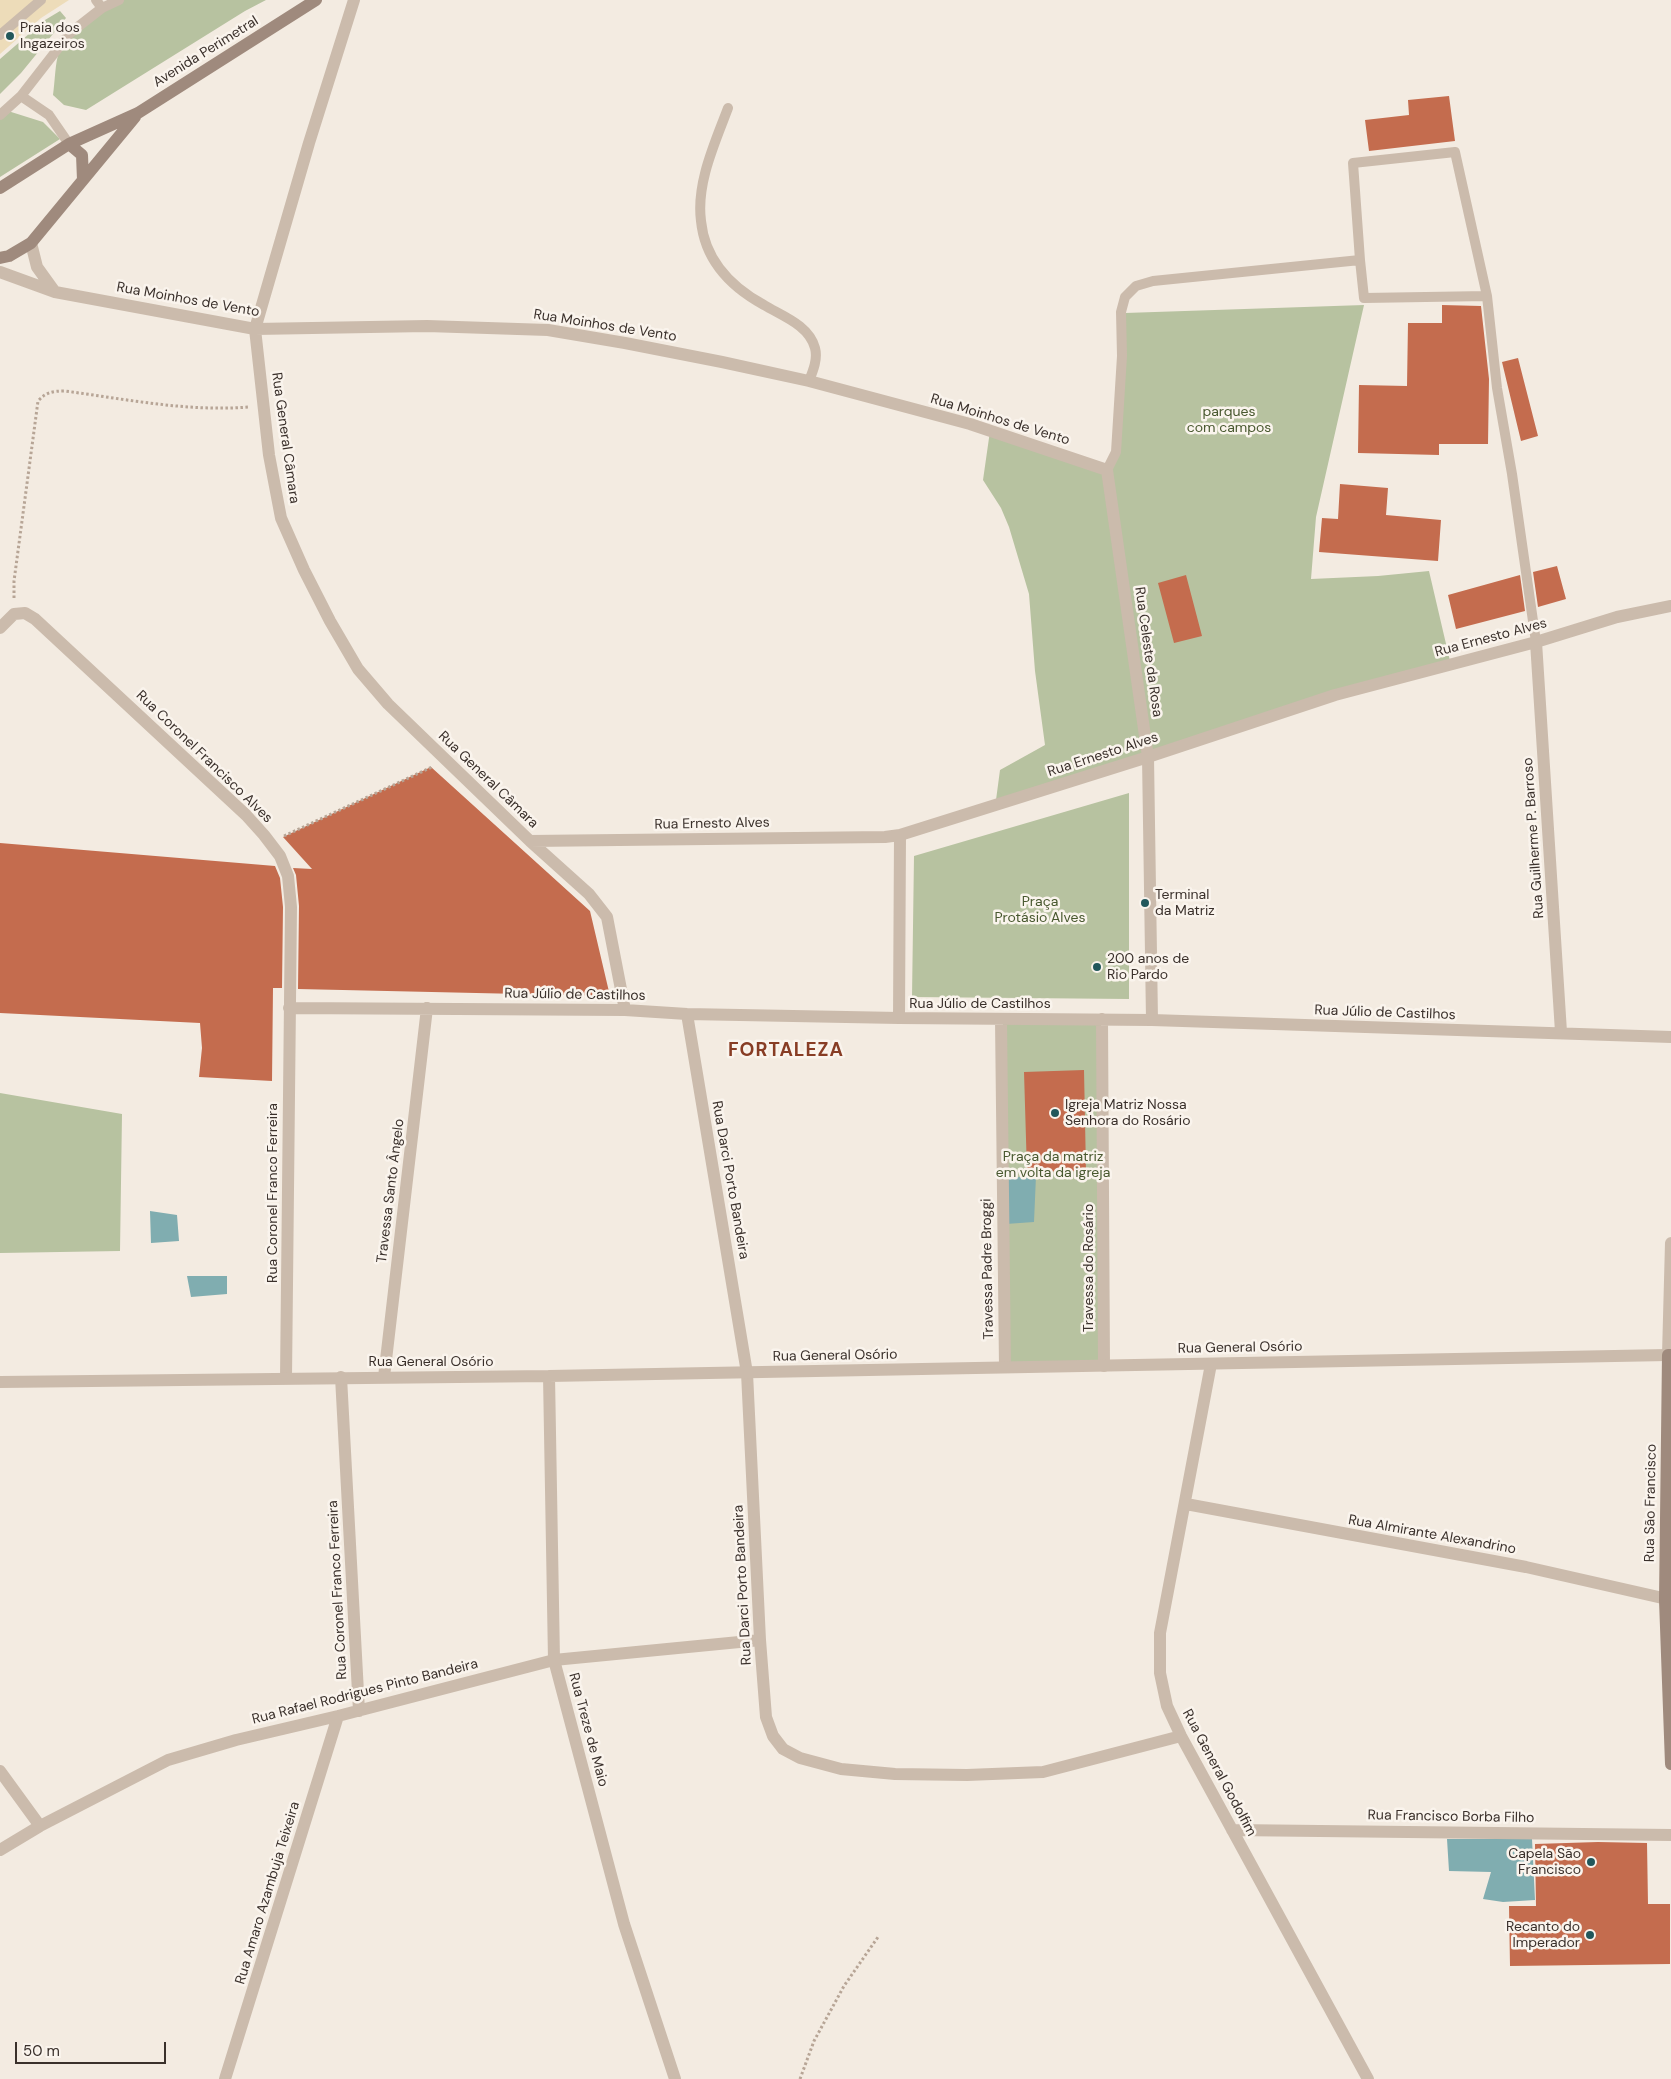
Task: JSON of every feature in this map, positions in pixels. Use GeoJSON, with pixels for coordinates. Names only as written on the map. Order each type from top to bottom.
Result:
{"type":"FeatureCollection","features":[{"type":"Feature","properties":{"kind":"main road","name":"Avenida Perimetral"},"geometry":{"type":"LineString","coordinates":[[0,188],[69,144],[138,113],[316,0]]}},
{"type":"Feature","properties":{"kind":"main road","name":"Avenida Perimetral"},"geometry":{"type":"LineString","coordinates":[[0,258],[9,256],[30,243],[138,113]]}},
{"type":"Feature","properties":{"kind":"main road"},"geometry":{"type":"LineString","coordinates":[[69,144],[82,155],[83,180]]}},
{"type":"Feature","properties":{"kind":"main road","name":"Rua São Francisco"},"geometry":{"type":"LineString","coordinates":[[1670,1355],[1668,1619],[1671,1764]]}},
{"type":"Feature","properties":{"kind":"street","name":"Rua General Câmara"},"geometry":{"type":"LineString","coordinates":[[354,0],[309,143],[255,329],[269,455],[281,518],[304,570],[330,621],[358,669],[388,704],[530,841],[589,894],[607,917],[625,1010]]}},
{"type":"Feature","properties":{"kind":"street"},"geometry":{"type":"LineString","coordinates":[[30,243],[37,267],[56,292]]}},
{"type":"Feature","properties":{"kind":"street","name":"Rua Moinhos de Vento"},"geometry":{"type":"LineString","coordinates":[[0,272],[56,292],[255,329],[427,326],[548,330],[722,362],[809,381],[970,424],[1107,470]]}},
{"type":"Feature","properties":{"kind":"street","name":"Rua Celeste da Rosa"},"geometry":{"type":"LineString","coordinates":[[1107,470],[1148,757],[1152,1020]]}},
{"type":"Feature","properties":{"kind":"street","name":"Rua Ernesto Alves"},"geometry":{"type":"LineString","coordinates":[[530,841],[885,838],[1148,757],[1335,696],[1536,642],[1617,617],[1671,606]]}},
{"type":"Feature","properties":{"kind":"street","name":"Rua Coronel Francisco Alves"},"geometry":{"type":"LineString","coordinates":[[14,614],[25,613],[35,619],[246,815],[280,856],[288,876],[291,907],[289,1008]]}},
{"type":"Feature","properties":{"kind":"street"},"geometry":{"type":"LineString","coordinates":[[0,628],[14,614]]}},
{"type":"Feature","properties":{"kind":"street","name":"Rua Guilherme P. Barroso"},"geometry":{"type":"LineString","coordinates":[[1536,642],[1561,1032]]}},
{"type":"Feature","properties":{"kind":"street"},"geometry":{"type":"LineString","coordinates":[[899,1018],[900,834]]}},
{"type":"Feature","properties":{"kind":"street","name":"Rua Júlio de Castilhos"},"geometry":{"type":"LineString","coordinates":[[289,1008],[625,1010],[687,1014],[1001,1020],[1152,1020],[1671,1037]]}},
{"type":"Feature","properties":{"kind":"street","name":"Rua Coronel Franco Ferreira"},"geometry":{"type":"LineString","coordinates":[[286,1378],[289,1008]]}},
{"type":"Feature","properties":{"kind":"street","name":"Travessa Santo Ângelo"},"geometry":{"type":"LineString","coordinates":[[384,1377],[427,1008]]}},
{"type":"Feature","properties":{"kind":"street","name":"Rua Darci Porto Bandeira"},"geometry":{"type":"LineString","coordinates":[[687,1014],[747,1373],[760,1640],[766,1717],[772,1736],[782,1749],[800,1758],[841,1769],[895,1774],[967,1775],[1043,1772],[1181,1736]]}},
{"type":"Feature","properties":{"kind":"street","name":"Travessa do Rosário"},"geometry":{"type":"LineString","coordinates":[[1102,1019],[1104,1366]]}},
{"type":"Feature","properties":{"kind":"street","name":"Travessa Padre Broggi"},"geometry":{"type":"LineString","coordinates":[[1001,1020],[1005,1367]]}},
{"type":"Feature","properties":{"kind":"street","name":"Rua São Francisco"},"geometry":{"type":"LineString","coordinates":[[1670,1355],[1671,1243]]}},
{"type":"Feature","properties":{"kind":"street","name":"Rua General Osório"},"geometry":{"type":"LineString","coordinates":[[0,1382],[747,1373],[1670,1355]]}},
{"type":"Feature","properties":{"kind":"street","name":"Rua General Godolfim"},"geometry":{"type":"LineString","coordinates":[[1211,1364],[1186,1504],[1160,1633],[1162,1681],[1167,1706],[1181,1736],[1368,2079]]}},
{"type":"Feature","properties":{"kind":"street","name":"Rua Treze de Maio"},"geometry":{"type":"LineString","coordinates":[[549,1376],[554,1660],[624,1924],[675,2079]]}},
{"type":"Feature","properties":{"kind":"street","name":"Rua Coronel Franco Ferreira"},"geometry":{"type":"LineString","coordinates":[[341,1377],[359,1710]]}},
{"type":"Feature","properties":{"kind":"street","name":"Rua Almirante Alexandrino"},"geometry":{"type":"LineString","coordinates":[[1186,1504],[1526,1567],[1668,1600]]}},
{"type":"Feature","properties":{"kind":"street","name":"Rua Rafael Rodrigues Pinto Bandeira"},"geometry":{"type":"LineString","coordinates":[[0,1850],[40,1826],[168,1760],[236,1740],[338,1716],[554,1660],[760,1640]]}},
{"type":"Feature","properties":{"kind":"street","name":"Rua Amaro Azambuja Teixeira"},"geometry":{"type":"LineString","coordinates":[[225,2079],[338,1716]]}},
{"type":"Feature","properties":{"kind":"street"},"geometry":{"type":"LineString","coordinates":[[0,1772],[40,1826]]}},
{"type":"Feature","properties":{"kind":"street","name":"Rua Francisco Borba Filho"},"geometry":{"type":"LineString","coordinates":[[1232,1830],[1671,1835]]}},
{"type":"Feature","properties":{"kind":"lane"},"geometry":{"type":"LineString","coordinates":[[0,35],[41,0]]}},
{"type":"Feature","properties":{"kind":"lane"},"geometry":{"type":"LineString","coordinates":[[0,115],[21,96],[70,33],[99,4],[119,0]]}},
{"type":"Feature","properties":{"kind":"lane"},"geometry":{"type":"LineString","coordinates":[[21,96],[49,115],[69,144]]}},
{"type":"Feature","properties":{"kind":"lane"},"geometry":{"type":"LineString","coordinates":[[728,108],[709,161],[702,194],[700,220],[705,244],[715,264],[732,284],[762,305],[793,321],[808,335],[815,348],[816,360],[809,381]]}},
{"type":"Feature","properties":{"kind":"lane"},"geometry":{"type":"LineString","coordinates":[[1487,296],[1364,298],[1353,163],[1455,152],[1487,296],[1498,388],[1536,642]]}},
{"type":"Feature","properties":{"kind":"lane"},"geometry":{"type":"LineString","coordinates":[[1107,470],[1116,452],[1122,356],[1121,312],[1125,297],[1136,286],[1153,281],[1360,260]]}},
{"type":"Feature","properties":{"kind":"path"},"geometry":{"type":"LineString","coordinates":[[14,614],[14,581],[38,401],[43,395],[51,391],[66,391],[214,408],[264,405]]}},
{"type":"Feature","properties":{"kind":"path"},"geometry":{"type":"LineString","coordinates":[[270,843],[446,760]]}},
{"type":"Feature","properties":{"kind":"path"},"geometry":{"type":"LineString","coordinates":[[800,2079],[814,2041],[844,1986],[878,1938]]}},
{"type":"Feature","properties":{"kind":"green space"},"geometry":{"type":"Polygon","coordinates":[[[123,0],[266,0],[245,11],[86,110],[64,105],[53,95],[59,52],[69,38],[97,16],[123,0]]]}},
{"type":"Feature","properties":{"kind":"green space"},"geometry":{"type":"Polygon","coordinates":[[[60,11],[66,18],[21,73],[0,94],[0,59],[45,20],[60,11]]]}},
{"type":"Feature","properties":{"kind":"green space"},"geometry":{"type":"Polygon","coordinates":[[[8,111],[43,122],[60,139],[0,177],[0,119],[8,111]]]}},
{"type":"Feature","properties":{"kind":"green space","name":"parques com campos"},"geometry":{"type":"Polygon","coordinates":[[[1364,305],[1316,517],[1311,579],[1378,576],[1429,571],[1450,661],[1151,751],[1112,470],[1125,313],[1364,305]]]}},
{"type":"Feature","properties":{"kind":"green space"},"geometry":{"type":"Polygon","coordinates":[[[990,431],[1106,471],[1146,756],[996,800],[1000,770],[1045,745],[1035,671],[1029,594],[1009,527],[1001,508],[983,480],[990,431]]]}},
{"type":"Feature","properties":{"kind":"green space","name":"Praça Protásio Alves"},"geometry":{"type":"Polygon","coordinates":[[[1129,793],[1129,999],[912,997],[914,856],[1129,793]]]}},
{"type":"Feature","properties":{"kind":"green space","name":"Praça da matriz em volta da igreja"},"geometry":{"type":"Polygon","coordinates":[[[1101,1020],[1101,1363],[1006,1366],[1003,1021],[1101,1020]]]}},
{"type":"Feature","properties":{"kind":"green space"},"geometry":{"type":"Polygon","coordinates":[[[0,1093],[122,1114],[120,1251],[0,1253],[0,1093]]]}},
{"type":"Feature","properties":{"kind":"sand","name":"Praia dos Ingazeiros"},"geometry":{"type":"Polygon","coordinates":[[[0,0],[69,0],[41,18],[0,54],[0,0]]]}},
{"type":"Feature","properties":{"kind":"water"},"geometry":{"type":"Polygon","coordinates":[[[1036,1176],[1034,1222],[1006,1224],[1006,1178],[1036,1176]]]}},
{"type":"Feature","properties":{"kind":"water"},"geometry":{"type":"Polygon","coordinates":[[[150,1211],[177,1215],[179,1241],[151,1243],[150,1211]]]}},
{"type":"Feature","properties":{"kind":"water"},"geometry":{"type":"Polygon","coordinates":[[[187,1276],[227,1276],[227,1294],[191,1297],[187,1276]]]}},
{"type":"Feature","properties":{"kind":"water"},"geometry":{"type":"Polygon","coordinates":[[[1447,1839],[1532,1839],[1535,1900],[1503,1902],[1483,1899],[1491,1872],[1449,1871],[1447,1839]]]}},
{"type":"Feature","properties":{"kind":"building"},"geometry":{"type":"Polygon","coordinates":[[[1449,96],[1455,141],[1369,151],[1365,120],[1409,115],[1408,100],[1449,96]]]}},
{"type":"Feature","properties":{"kind":"building"},"geometry":{"type":"Polygon","coordinates":[[[1442,305],[1481,306],[1489,379],[1488,444],[1439,444],[1439,455],[1358,453],[1359,385],[1407,386],[1408,323],[1442,323],[1442,305]]]}},
{"type":"Feature","properties":{"kind":"building"},"geometry":{"type":"Polygon","coordinates":[[[1518,358],[1538,436],[1521,441],[1502,362],[1518,358]]]}},
{"type":"Feature","properties":{"kind":"building"},"geometry":{"type":"Polygon","coordinates":[[[1340,484],[1388,488],[1386,515],[1441,520],[1438,561],[1319,552],[1322,518],[1338,519],[1340,484]]]}},
{"type":"Feature","properties":{"kind":"building"},"geometry":{"type":"Polygon","coordinates":[[[1557,566],[1566,599],[1538,607],[1533,572],[1557,566]]]}},
{"type":"Feature","properties":{"kind":"building"},"geometry":{"type":"Polygon","coordinates":[[[1186,575],[1202,636],[1174,643],[1158,583],[1186,575]]]}},
{"type":"Feature","properties":{"kind":"building"},"geometry":{"type":"Polygon","coordinates":[[[1520,575],[1525,611],[1456,629],[1448,595],[1520,575]]]}},
{"type":"Feature","properties":{"kind":"building"},"geometry":{"type":"Polygon","coordinates":[[[431,767],[590,911],[610,996],[298,989],[299,906],[296,875],[293,868],[312,869],[283,837],[431,767]]]}},
{"type":"Feature","properties":{"kind":"building"},"geometry":{"type":"Polygon","coordinates":[[[0,843],[275,866],[280,878],[283,907],[282,988],[273,988],[272,1081],[199,1077],[202,1048],[200,1023],[0,1013],[0,843]]]}},
{"type":"Feature","properties":{"kind":"building","name":"Igreja Matriz Nossa Senhora do Rosário"},"geometry":{"type":"Polygon","coordinates":[[[1084,1070],[1086,1171],[1027,1172],[1024,1072],[1084,1070]]]}},
{"type":"Feature","properties":{"kind":"building"},"geometry":{"type":"Polygon","coordinates":[[[1647,1843],[1648,1904],[1670,1904],[1670,1964],[1510,1966],[1509,1906],[1536,1906],[1535,1844],[1647,1843]]]}},
{"type":"Feature","properties":{"kind":"place","name":"Praia dos Ingazeiros"},"geometry":{"type":"Point","coordinates":[10,36]}},
{"type":"Feature","properties":{"kind":"place","name":"Terminal da Matriz"},"geometry":{"type":"Point","coordinates":[1145,903]}},
{"type":"Feature","properties":{"kind":"place","name":"200 anos de Rio Pardo"},"geometry":{"type":"Point","coordinates":[1097,967]}},
{"type":"Feature","properties":{"kind":"place","name":"Igreja Matriz Nossa Senhora do Rosário"},"geometry":{"type":"Point","coordinates":[1055,1113]}},
{"type":"Feature","properties":{"kind":"place","name":"Capela São Francisco"},"geometry":{"type":"Point","coordinates":[1591,1862]}},
{"type":"Feature","properties":{"kind":"place","name":"Recanto do Imperador"},"geometry":{"type":"Point","coordinates":[1590,1935]}},
{"type":"Feature","properties":{"kind":"district","name":"FORTALEZA"},"geometry":{"type":"Point","coordinates":[786,1051]}}]}
